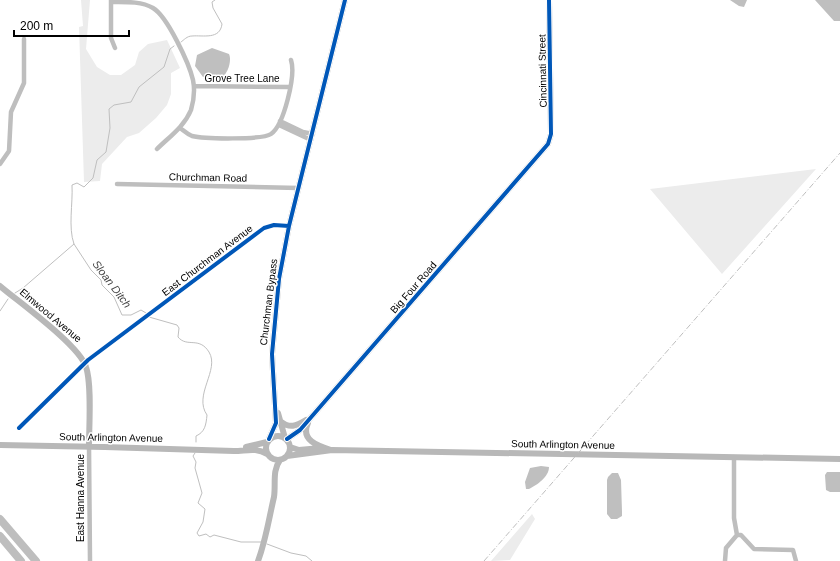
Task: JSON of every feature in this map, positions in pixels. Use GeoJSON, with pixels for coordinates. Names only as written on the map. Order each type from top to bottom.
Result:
{"type":"FeatureCollection","features":[{"type":"Feature","properties":{"kind":"highway"},"geometry":{"type":"LineString","coordinates":[[0,519],[36,561]]}},
{"type":"Feature","properties":{"kind":"highway"},"geometry":{"type":"LineString","coordinates":[[0,536],[21,561]]}},
{"type":"Feature","properties":{"kind":"street"},"geometry":{"type":"LineString","coordinates":[[290,226],[346,0]]}},
{"type":"Feature","properties":{"kind":"street","name":"Cincinnati Street"},"geometry":{"type":"LineString","coordinates":[[549,0],[551,134],[549,142]]}},
{"type":"Feature","properties":{"kind":"street"},"geometry":{"type":"LineString","coordinates":[[115,48],[111,38],[111,1],[142,4],[159,12],[168,24],[190,71],[194,86],[192,106],[180,128],[157,149]]}},
{"type":"Feature","properties":{"kind":"street"},"geometry":{"type":"LineString","coordinates":[[0,164],[9,151],[11,112],[24,83],[24,39]]}},
{"type":"Feature","properties":{"kind":"street"},"geometry":{"type":"LineString","coordinates":[[180,128],[194,136],[232,138],[264,137],[272,133],[280,123],[293,73],[291,60]]}},
{"type":"Feature","properties":{"kind":"street","name":"Grove Tree Lane"},"geometry":{"type":"LineString","coordinates":[[194,86],[289,87]]}},
{"type":"Feature","properties":{"kind":"street"},"geometry":{"type":"LineString","coordinates":[[280,123],[312,137]]}},
{"type":"Feature","properties":{"kind":"street","name":"Big Four Road"},"geometry":{"type":"LineString","coordinates":[[290,446],[300,430],[549,142]]}},
{"type":"Feature","properties":{"kind":"street","name":"Churchman Road"},"geometry":{"type":"LineString","coordinates":[[117,184],[299,188]]}},
{"type":"Feature","properties":{"kind":"street","name":"East Churchman Avenue"},"geometry":{"type":"LineString","coordinates":[[19,428],[85,363],[264,228],[274,225],[290,226]]}},
{"type":"Feature","properties":{"kind":"street","name":"Churchman Bypass"},"geometry":{"type":"LineString","coordinates":[[268,441],[276,423],[272,380],[272,339],[276,296],[290,226]]}},
{"type":"Feature","properties":{"kind":"street","name":"Elmwood Avenue"},"geometry":{"type":"LineString","coordinates":[[0,286],[74,348],[85,363]]}},
{"type":"Feature","properties":{"kind":"street","name":"East Hanna Avenue"},"geometry":{"type":"LineString","coordinates":[[85,363],[88,378],[90,561]]}},
{"type":"Feature","properties":{"kind":"street","name":"Churchman Bypass"},"geometry":{"type":"LineString","coordinates":[[272,380],[280,421],[286,439]]}},
{"type":"Feature","properties":{"kind":"street"},"geometry":{"type":"LineString","coordinates":[[280,421],[291,426],[298,425],[311,418]]}},
{"type":"Feature","properties":{"kind":"street"},"geometry":{"type":"LineString","coordinates":[[311,418],[306,429],[307,437],[315,444],[332,450]]}},
{"type":"Feature","properties":{"kind":"street","name":"Big Four Road"},"geometry":{"type":"LineString","coordinates":[[286,439],[300,430]]}},
{"type":"Feature","properties":{"kind":"street"},"geometry":{"type":"LineString","coordinates":[[271,506],[271,464],[265,448],[268,441],[278,436],[286,439],[290,446],[299,450],[325,448]]}},
{"type":"Feature","properties":{"kind":"street","name":"South Arlington Avenue"},"geometry":{"type":"LineString","coordinates":[[0,445],[222,449],[249,446],[268,441]]}},
{"type":"Feature","properties":{"kind":"street"},"geometry":{"type":"LineString","coordinates":[[258,561],[266,534],[275,484],[275,468],[280,460],[287,456],[290,446]]}},
{"type":"Feature","properties":{"kind":"street","name":"South Arlington Avenue"},"geometry":{"type":"LineString","coordinates":[[222,449],[233,451],[257,450],[268,455]]}},
{"type":"Feature","properties":{"kind":"street","name":"South Arlington Avenue"},"geometry":{"type":"LineString","coordinates":[[287,456],[332,450],[840,459]]}},
{"type":"Feature","properties":{"kind":"street"},"geometry":{"type":"LineString","coordinates":[[268,455],[274,460],[280,460]]}},
{"type":"Feature","properties":{"kind":"street"},"geometry":{"type":"LineString","coordinates":[[734,457],[734,518],[737,535]]}},
{"type":"Feature","properties":{"kind":"street"},"geometry":{"type":"LineString","coordinates":[[725,561],[726,548],[737,535]]}},
{"type":"Feature","properties":{"kind":"street"},"geometry":{"type":"LineString","coordinates":[[737,535],[741,535],[754,549],[793,550],[796,561]]}},
{"type":"Feature","properties":{"kind":"shaded area"},"geometry":{"type":"Polygon","coordinates":[[[81,0],[90,0],[86,49],[97,67],[110,75],[121,75],[135,65],[139,52],[148,44],[167,40],[180,68],[171,73],[171,94],[167,105],[156,118],[139,133],[127,137],[102,164],[100,181],[84,182],[79,27],[83,26],[81,0]]]}},
{"type":"Feature","properties":{"kind":"shaded area"},"geometry":{"type":"Polygon","coordinates":[[[730,0],[747,0],[744,7],[739,6],[730,0]]]}},
{"type":"Feature","properties":{"kind":"shaded area"},"geometry":{"type":"Polygon","coordinates":[[[815,0],[840,0],[840,21],[834,21],[815,0]]]}},
{"type":"Feature","properties":{"kind":"shaded area"},"geometry":{"type":"Polygon","coordinates":[[[212,48],[229,54],[229,67],[222,77],[203,77],[195,66],[197,55],[212,48]]]}},
{"type":"Feature","properties":{"kind":"shaded area"},"geometry":{"type":"Polygon","coordinates":[[[816,169],[722,274],[650,189],[816,169]]]}},
{"type":"Feature","properties":{"kind":"shaded area"},"geometry":{"type":"Polygon","coordinates":[[[541,466],[549,467],[547,474],[539,483],[529,489],[526,489],[525,482],[530,468],[541,466]]]}},
{"type":"Feature","properties":{"kind":"shaded area"},"geometry":{"type":"Polygon","coordinates":[[[827,472],[840,472],[840,492],[830,492],[826,490],[825,475],[827,472]]]}},
{"type":"Feature","properties":{"kind":"shaded area"},"geometry":{"type":"Polygon","coordinates":[[[612,473],[618,473],[621,480],[622,516],[617,519],[611,519],[607,514],[607,480],[612,473]]]}},
{"type":"Feature","properties":{"kind":"shaded area"},"geometry":{"type":"Polygon","coordinates":[[[532,514],[535,519],[510,560],[491,561],[532,514]]]}},
{"type":"Feature","properties":{"kind":"waterway"},"geometry":{"type":"LineString","coordinates":[[181,42],[190,36],[215,35],[221,29],[222,24],[213,8],[212,2],[215,0]]}},
{"type":"Feature","properties":{"kind":"waterway"},"geometry":{"type":"LineString","coordinates":[[15,293],[23,288],[74,244],[71,230],[72,185],[77,183],[84,187],[93,178],[97,160],[106,152],[110,128],[109,109],[114,105],[131,102],[139,87],[164,67],[170,49],[174,46]]}},
{"type":"Feature","properties":{"kind":"waterway","name":"Sloan Ditch"},"geometry":{"type":"LineString","coordinates":[[74,244],[91,270],[101,280],[102,285],[114,297],[122,315],[131,315],[141,310],[146,313]]}},
{"type":"Feature","properties":{"kind":"waterway"},"geometry":{"type":"LineString","coordinates":[[0,311],[8,299]]}},
{"type":"Feature","properties":{"kind":"waterway","name":"Sloan Ditch"},"geometry":{"type":"LineString","coordinates":[[149,317],[177,325],[179,328],[178,337],[185,342],[201,344],[209,352],[211,359],[210,375],[204,391],[203,399],[207,419],[203,430],[196,436],[196,442]]}},
{"type":"Feature","properties":{"kind":"waterway","name":"Sloan Ditch"},"geometry":{"type":"LineString","coordinates":[[195,453],[193,456],[196,462],[195,468],[202,493],[198,503],[205,509],[203,522],[197,533],[199,536],[206,534],[210,537],[214,535],[241,542],[261,542]]}},
{"type":"Feature","properties":{"kind":"waterway","name":"Sloan Ditch"},"geometry":{"type":"LineString","coordinates":[[267,544],[291,553],[306,556],[312,561]]}},
{"type":"Feature","properties":{"kind":"railway"},"geometry":{"type":"LineString","coordinates":[[484,561],[840,153]]}},
{"type":"Feature","properties":{"kind":"cycle path"},"geometry":{"type":"LineString","coordinates":[[269,439],[276,423],[272,354],[279,279],[289,226],[345,0]]}},
{"type":"Feature","properties":{"kind":"cycle path"},"geometry":{"type":"LineString","coordinates":[[287,439],[300,430],[548,144],[551,134],[549,0]]}},
{"type":"Feature","properties":{"kind":"cycle path"},"geometry":{"type":"LineString","coordinates":[[19,428],[88,360],[264,228],[274,225],[289,226]]}}]}
